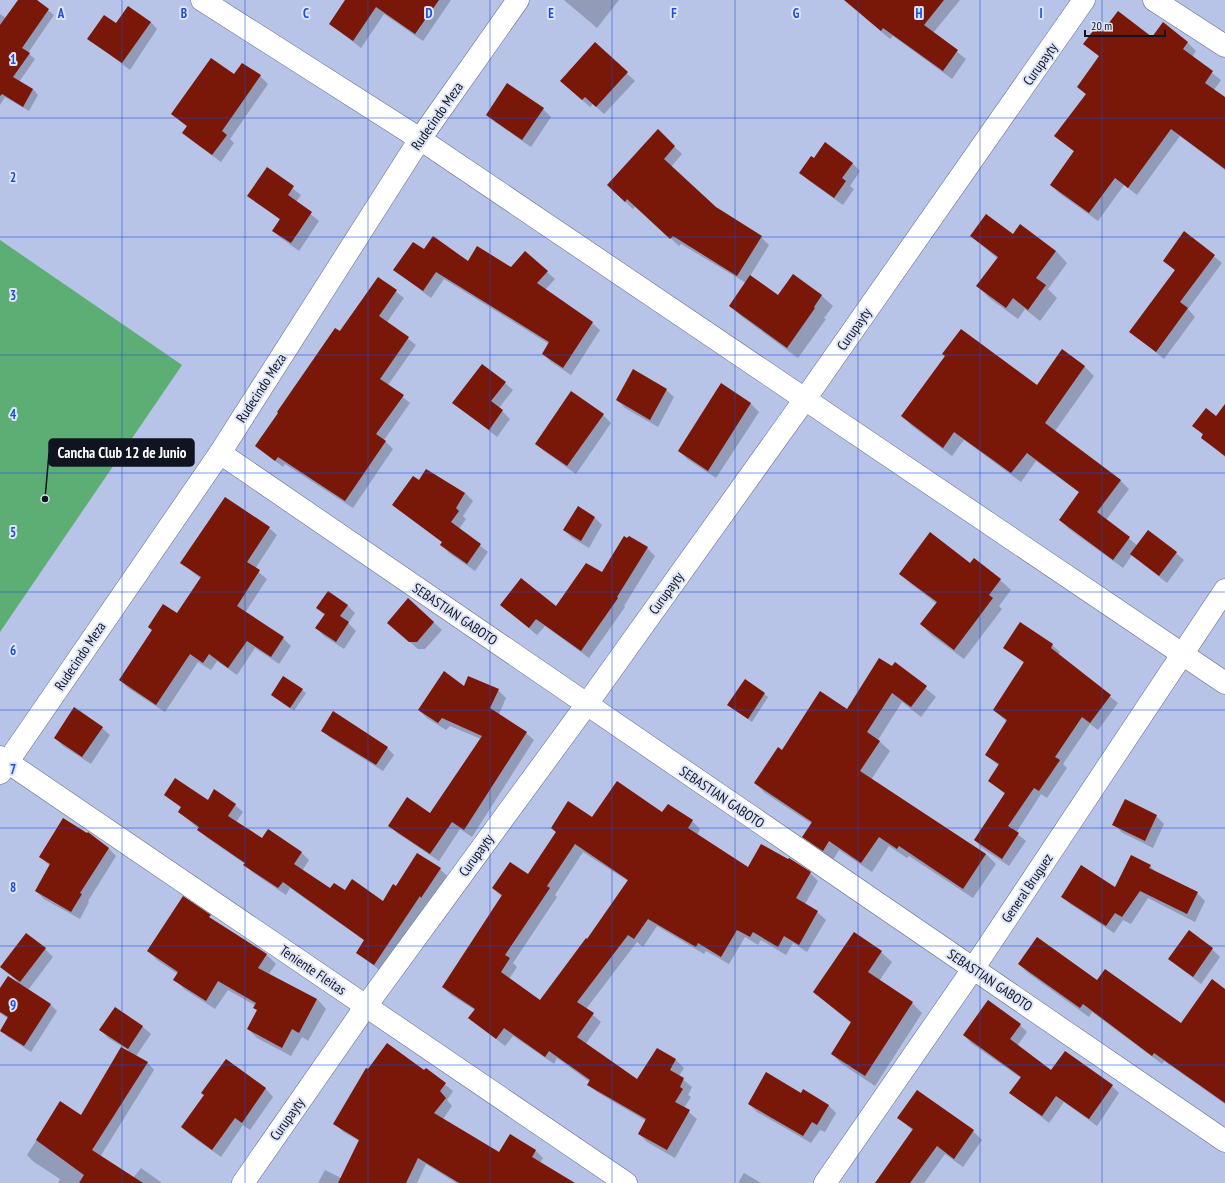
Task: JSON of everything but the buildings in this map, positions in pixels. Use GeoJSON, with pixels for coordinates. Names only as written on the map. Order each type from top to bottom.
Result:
{"type":"FeatureCollection","features":[{"type":"Feature","properties":{"kind":"street"},"geometry":{"type":"LineString","coordinates":[[202,0],[420,139],[1225,683]]}},
{"type":"Feature","properties":{"kind":"street","name":"Rudecindo Meza"},"geometry":{"type":"LineString","coordinates":[[2,764],[220,453],[420,139],[518,0]]}},
{"type":"Feature","properties":{"kind":"street","name":"Curupayty"},"geometry":{"type":"LineString","coordinates":[[243,1183],[366,1006],[587,704],[805,399],[1084,0]]}},
{"type":"Feature","properties":{"kind":"street"},"geometry":{"type":"LineString","coordinates":[[1154,0],[1225,46]]}},
{"type":"Feature","properties":{"kind":"street","name":"SEBASTIAN GABOTO"},"geometry":{"type":"LineString","coordinates":[[220,453],[1225,1141]]}},
{"type":"Feature","properties":{"kind":"street","name":"General Bruguez"},"geometry":{"type":"LineString","coordinates":[[825,1183],[973,969],[1225,590]]}},
{"type":"Feature","properties":{"kind":"street","name":"Teniente Fleitas"},"geometry":{"type":"LineString","coordinates":[[2,764],[366,1006],[626,1183]]}},
{"type":"Feature","properties":{"kind":"green space"},"geometry":{"type":"Polygon","coordinates":[[[0,240],[182,365],[0,632],[0,240]]]}},
{"type":"Feature","properties":{"kind":"place","name":"Cancha Club 12 de Junio"},"geometry":{"type":"Point","coordinates":[45,499]}}]}
